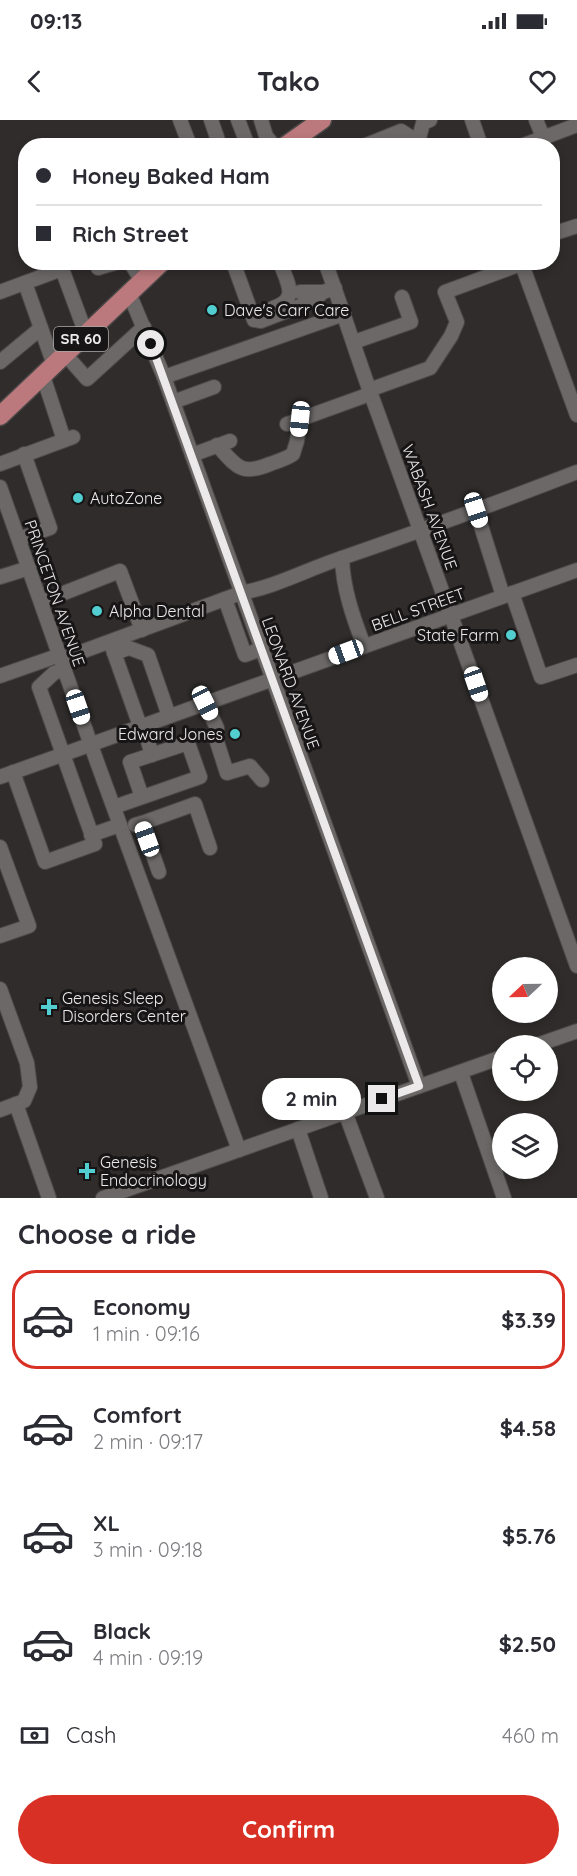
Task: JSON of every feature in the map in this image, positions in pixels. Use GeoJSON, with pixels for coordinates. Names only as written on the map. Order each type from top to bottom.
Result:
{"type":"FeatureCollection","features":[{"type":"Feature","properties":{"kind":"main road"},"geometry":{"type":"LineString","coordinates":[[296,138],[320,120]]}},
{"type":"Feature","properties":{"kind":"main road","name":"SR 60"},"geometry":{"type":"LineString","coordinates":[[0,416],[154,270]]}},
{"type":"Feature","properties":{"kind":"street"},"geometry":{"type":"LineString","coordinates":[[180,120],[187,138]]}},
{"type":"Feature","properties":{"kind":"street"},"geometry":{"type":"LineString","coordinates":[[211,120],[217,138]]}},
{"type":"Feature","properties":{"kind":"street"},"geometry":{"type":"LineString","coordinates":[[238,120],[245,138]]}},
{"type":"Feature","properties":{"kind":"street"},"geometry":{"type":"LineString","coordinates":[[261,120],[268,138]]}},
{"type":"Feature","properties":{"kind":"street"},"geometry":{"type":"LineString","coordinates":[[420,138],[423,123],[430,120]]}},
{"type":"Feature","properties":{"kind":"street"},"geometry":{"type":"LineString","coordinates":[[472,120],[478,138]]}},
{"type":"Feature","properties":{"kind":"street"},"geometry":{"type":"LineString","coordinates":[[536,120],[543,138],[572,124]]}},
{"type":"Feature","properties":{"kind":"street"},"geometry":{"type":"LineString","coordinates":[[378,138],[398,126],[412,138]]}},
{"type":"Feature","properties":{"kind":"street"},"geometry":{"type":"LineString","coordinates":[[560,231],[577,226]]}},
{"type":"Feature","properties":{"kind":"street"},"geometry":{"type":"LineString","coordinates":[[0,292],[59,270]]}},
{"type":"Feature","properties":{"kind":"street"},"geometry":{"type":"LineString","coordinates":[[62,270],[86,334]]}},
{"type":"Feature","properties":{"kind":"street","name":"LEONARD AVENUE"},"geometry":{"type":"LineString","coordinates":[[132,270],[144,327],[164,376],[419,1086]]}},
{"type":"Feature","properties":{"kind":"street"},"geometry":{"type":"LineString","coordinates":[[236,270],[254,320],[261,321],[298,307],[313,301],[329,290]]}},
{"type":"Feature","properties":{"kind":"street"},"geometry":{"type":"LineString","coordinates":[[250,311],[260,312],[287,301],[290,291],[283,270]]}},
{"type":"Feature","properties":{"kind":"street"},"geometry":{"type":"LineString","coordinates":[[292,270],[300,292],[298,307]]}},
{"type":"Feature","properties":{"kind":"street","name":"WABASH AVENUE"},"geometry":{"type":"LineString","coordinates":[[326,270],[329,290],[344,314],[577,966]]}},
{"type":"Feature","properties":{"kind":"street"},"geometry":{"type":"LineString","coordinates":[[192,455],[224,443],[235,465],[254,471],[293,454],[297,441],[294,422],[430,368],[451,336],[457,322],[445,292],[503,270]]}},
{"type":"Feature","properties":{"kind":"street"},"geometry":{"type":"LineString","coordinates":[[524,270],[577,415]]}},
{"type":"Feature","properties":{"kind":"street"},"geometry":{"type":"LineString","coordinates":[[0,464],[68,438],[54,365],[25,283]]}},
{"type":"Feature","properties":{"kind":"street"},"geometry":{"type":"LineString","coordinates":[[300,292],[329,290]]}},
{"type":"Feature","properties":{"kind":"street"},"geometry":{"type":"LineString","coordinates":[[354,342],[411,322],[402,297]]}},
{"type":"Feature","properties":{"kind":"street"},"geometry":{"type":"LineString","coordinates":[[164,376],[344,314]]}},
{"type":"Feature","properties":{"kind":"street"},"geometry":{"type":"LineString","coordinates":[[54,365],[87,379],[144,327]]}},
{"type":"Feature","properties":{"kind":"street"},"geometry":{"type":"LineString","coordinates":[[0,362],[41,328]]}},
{"type":"Feature","properties":{"kind":"street"},"geometry":{"type":"LineString","coordinates":[[173,402],[214,387]]}},
{"type":"Feature","properties":{"kind":"street"},"geometry":{"type":"LineString","coordinates":[[19,539],[50,528],[24,454]]}},
{"type":"Feature","properties":{"kind":"street"},"geometry":{"type":"LineString","coordinates":[[112,648],[142,630],[421,531],[577,472]]}},
{"type":"Feature","properties":{"kind":"street","name":"PRINCETON AVENUE"},"geometry":{"type":"LineString","coordinates":[[0,487],[121,828],[239,1150]]}},
{"type":"Feature","properties":{"kind":"street"},"geometry":{"type":"LineString","coordinates":[[476,510],[542,678],[577,665]]}},
{"type":"Feature","properties":{"kind":"street"},"geometry":{"type":"LineString","coordinates":[[342,558],[345,587],[364,646]]}},
{"type":"Feature","properties":{"kind":"street"},"geometry":{"type":"LineString","coordinates":[[0,577],[29,568]]}},
{"type":"Feature","properties":{"kind":"street","name":"BELL STREET"},"geometry":{"type":"LineString","coordinates":[[7,775],[577,570]]}},
{"type":"Feature","properties":{"kind":"street"},"geometry":{"type":"LineString","coordinates":[[41,602],[120,571],[142,630]]}},
{"type":"Feature","properties":{"kind":"street"},"geometry":{"type":"LineString","coordinates":[[225,599],[245,655],[261,649]]}},
{"type":"Feature","properties":{"kind":"street"},"geometry":{"type":"LineString","coordinates":[[112,648],[152,755]]}},
{"type":"Feature","properties":{"kind":"street"},"geometry":{"type":"LineString","coordinates":[[0,676],[112,648],[129,648],[148,655],[169,716]]}},
{"type":"Feature","properties":{"kind":"street"},"geometry":{"type":"LineString","coordinates":[[7,775],[45,862],[95,844],[39,687],[54,673],[62,661]]}},
{"type":"Feature","properties":{"kind":"street"},"geometry":{"type":"LineString","coordinates":[[205,703],[217,728],[217,742],[227,773],[250,766],[262,780]]}},
{"type":"Feature","properties":{"kind":"street"},"geometry":{"type":"LineString","coordinates":[[114,807],[200,777],[188,743],[130,762],[142,797]]}},
{"type":"Feature","properties":{"kind":"street"},"geometry":{"type":"LineString","coordinates":[[91,835],[142,823],[195,804],[210,848]]}},
{"type":"Feature","properties":{"kind":"street"},"geometry":{"type":"LineString","coordinates":[[142,823],[159,872]]}},
{"type":"Feature","properties":{"kind":"street"},"geometry":{"type":"LineString","coordinates":[[0,847],[28,926],[0,936]]}},
{"type":"Feature","properties":{"kind":"street"},"geometry":{"type":"LineString","coordinates":[[0,989],[27,1063],[30,1087],[24,1101],[0,1110]]}},
{"type":"Feature","properties":{"kind":"street"},"geometry":{"type":"LineString","coordinates":[[558,1038],[577,1031]]}},
{"type":"Feature","properties":{"kind":"street"},"geometry":{"type":"LineString","coordinates":[[103,1198],[492,1061]]}},
{"type":"Feature","properties":{"kind":"street"},"geometry":{"type":"LineString","coordinates":[[460,1073],[504,1198]]}},
{"type":"Feature","properties":{"kind":"street"},"geometry":{"type":"LineString","coordinates":[[16,1104],[49,1198]]}},
{"type":"Feature","properties":{"kind":"street"},"geometry":{"type":"LineString","coordinates":[[345,1112],[377,1198]]}},
{"type":"Feature","properties":{"kind":"street"},"geometry":{"type":"LineString","coordinates":[[298,1129],[321,1198]]}},
{"type":"Feature","properties":{"kind":"place","name":"Dave's Carr Care"},"geometry":{"type":"Point","coordinates":[212,310]}},
{"type":"Feature","properties":{"kind":"place","name":"AutoZone"},"geometry":{"type":"Point","coordinates":[78,498]}},
{"type":"Feature","properties":{"kind":"place","name":"Alpha Dental"},"geometry":{"type":"Point","coordinates":[97,611]}},
{"type":"Feature","properties":{"kind":"place","name":"State Farm"},"geometry":{"type":"Point","coordinates":[511,635]}},
{"type":"Feature","properties":{"kind":"place","name":"Edward Jones"},"geometry":{"type":"Point","coordinates":[235,734]}},
{"type":"Feature","properties":{"kind":"place","name":"Genesis Sleep Disorders Center"},"geometry":{"type":"Point","coordinates":[49,1007]}},
{"type":"Feature","properties":{"kind":"place","name":"Genesis Endocrinology"},"geometry":{"type":"Point","coordinates":[87,1171]}},
{"type":"Feature","properties":{"kind":"route"},"geometry":{"type":"LineString","coordinates":[[151,344],[419,1086],[382,1099]]}}]}
